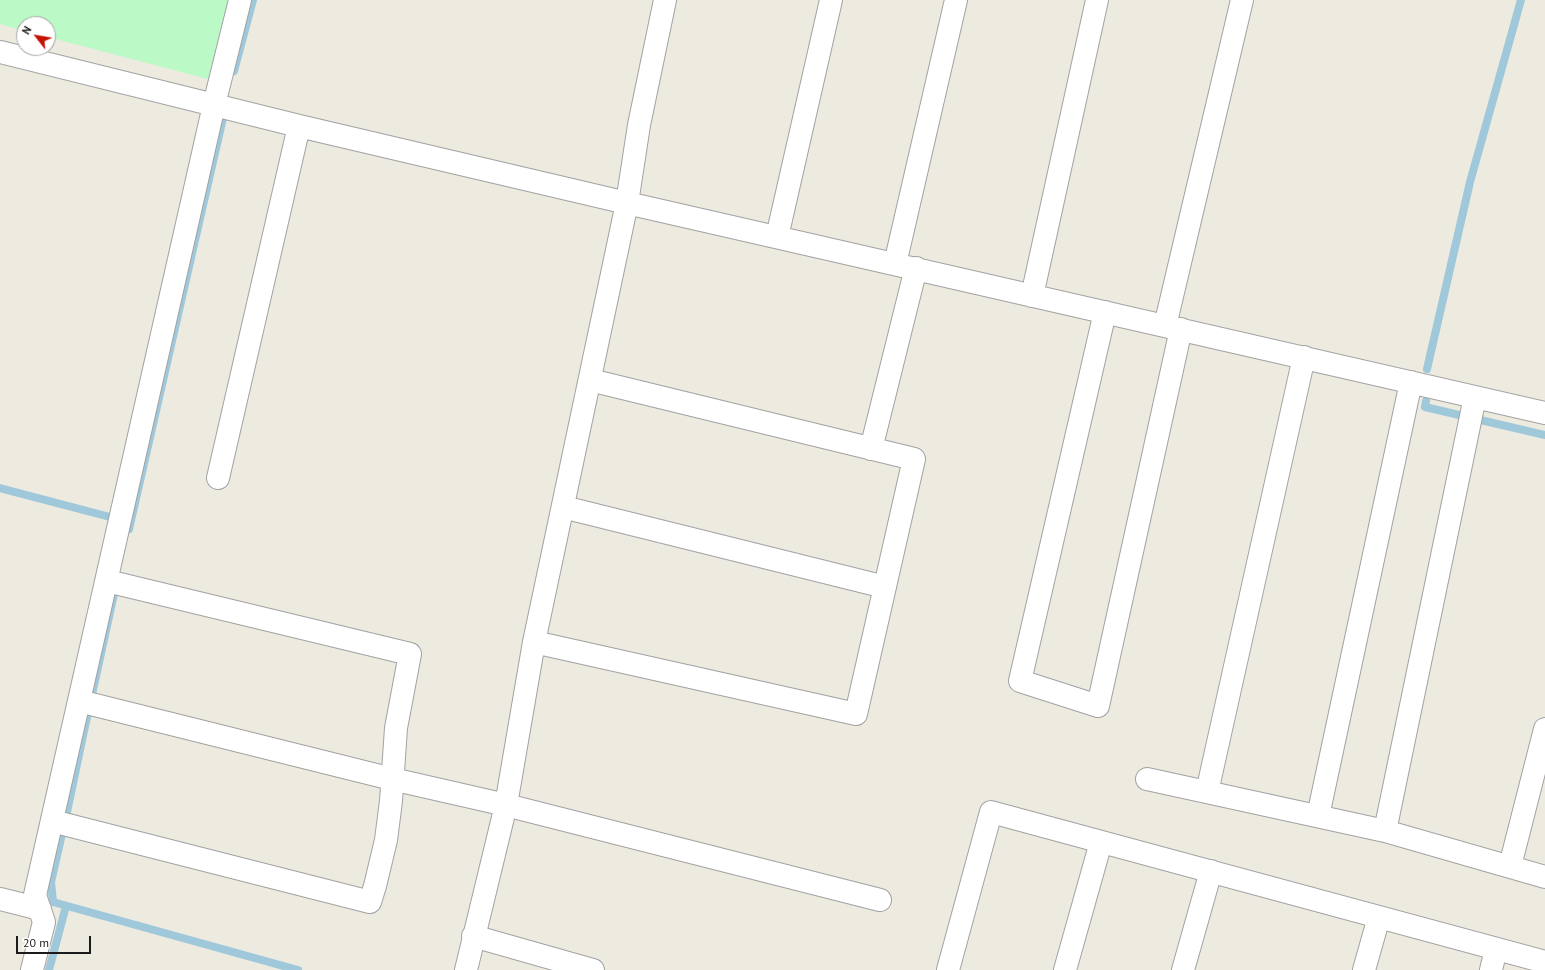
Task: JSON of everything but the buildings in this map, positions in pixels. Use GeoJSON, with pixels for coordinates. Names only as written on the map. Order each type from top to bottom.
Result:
{"type":"FeatureCollection","features":[{"type":"Feature","properties":{"kind":"street"},"geometry":{"type":"LineString","coordinates":[[32,970],[44,922],[35,895],[60,823],[222,107],[240,0]]}},
{"type":"Feature","properties":{"kind":"street"},"geometry":{"type":"LineString","coordinates":[[466,970],[473,936],[506,805],[534,642],[627,203],[639,125],[665,0]]}},
{"type":"Feature","properties":{"kind":"street"},"geometry":{"type":"LineString","coordinates":[[777,237],[830,0]]}},
{"type":"Feature","properties":{"kind":"street"},"geometry":{"type":"LineString","coordinates":[[895,264],[956,0]]}},
{"type":"Feature","properties":{"kind":"street"},"geometry":{"type":"LineString","coordinates":[[1032,296],[1096,0]]}},
{"type":"Feature","properties":{"kind":"street"},"geometry":{"type":"LineString","coordinates":[[1105,312],[1020,681],[1098,706],[1173,328],[1242,0]]}},
{"type":"Feature","properties":{"kind":"street"},"geometry":{"type":"LineString","coordinates":[[0,52],[299,126],[627,203],[1411,382],[1472,411],[1545,413]]}},
{"type":"Feature","properties":{"kind":"street"},"geometry":{"type":"LineString","coordinates":[[218,478],[299,126]]}},
{"type":"Feature","properties":{"kind":"street"},"geometry":{"type":"LineString","coordinates":[[871,449],[916,268]]}},
{"type":"Feature","properties":{"kind":"street"},"geometry":{"type":"LineString","coordinates":[[1207,792],[1304,357]]}},
{"type":"Feature","properties":{"kind":"street"},"geometry":{"type":"LineString","coordinates":[[534,642],[856,714],[914,459],[590,380]]}},
{"type":"Feature","properties":{"kind":"street"},"geometry":{"type":"LineString","coordinates":[[1318,816],[1411,382]]}},
{"type":"Feature","properties":{"kind":"street"},"geometry":{"type":"LineString","coordinates":[[1385,831],[1472,411]]}},
{"type":"Feature","properties":{"kind":"street"},"geometry":{"type":"LineString","coordinates":[[563,508],[885,587]]}},
{"type":"Feature","properties":{"kind":"street"},"geometry":{"type":"LineString","coordinates":[[60,823],[370,902],[386,840],[391,801],[396,728],[410,654],[114,582]]}},
{"type":"Feature","properties":{"kind":"street"},"geometry":{"type":"LineString","coordinates":[[87,703],[392,779],[506,805],[880,900]]}},
{"type":"Feature","properties":{"kind":"street"},"geometry":{"type":"LineString","coordinates":[[1510,866],[1545,729]]}},
{"type":"Feature","properties":{"kind":"street"},"geometry":{"type":"LineString","coordinates":[[1147,780],[1385,831],[1545,877]]}},
{"type":"Feature","properties":{"kind":"street"},"geometry":{"type":"LineString","coordinates":[[948,970],[991,812],[1545,962]]}},
{"type":"Feature","properties":{"kind":"street"},"geometry":{"type":"LineString","coordinates":[[1065,970],[1101,842]]}},
{"type":"Feature","properties":{"kind":"street"},"geometry":{"type":"LineString","coordinates":[[1183,970],[1211,871]]}},
{"type":"Feature","properties":{"kind":"street"},"geometry":{"type":"LineString","coordinates":[[0,899],[40,909]]}},
{"type":"Feature","properties":{"kind":"street"},"geometry":{"type":"LineString","coordinates":[[1364,970],[1379,917]]}},
{"type":"Feature","properties":{"kind":"street"},"geometry":{"type":"LineString","coordinates":[[473,936],[593,970]]}},
{"type":"Feature","properties":{"kind":"street"},"geometry":{"type":"LineString","coordinates":[[1491,970],[1496,949]]}},
{"type":"Feature","properties":{"kind":"green space"},"geometry":{"type":"Polygon","coordinates":[[[0,0],[234,0],[219,82],[56,39],[56,16],[16,16],[16,29],[0,24],[0,0]]]}},
{"type":"Feature","properties":{"kind":"waterway"},"geometry":{"type":"LineString","coordinates":[[234,71],[253,0]]}},
{"type":"Feature","properties":{"kind":"waterway"},"geometry":{"type":"LineString","coordinates":[[1427,369],[1470,182],[1521,0]]}},
{"type":"Feature","properties":{"kind":"waterway"},"geometry":{"type":"LineString","coordinates":[[129,529],[225,109]]}},
{"type":"Feature","properties":{"kind":"waterway"},"geometry":{"type":"LineString","coordinates":[[1426,401],[1425,407],[1545,435]]}},
{"type":"Feature","properties":{"kind":"waterway"},"geometry":{"type":"LineString","coordinates":[[0,488],[110,517]]}},
{"type":"Feature","properties":{"kind":"waterway"},"geometry":{"type":"LineString","coordinates":[[116,585],[51,882],[53,902],[298,970]]}},
{"type":"Feature","properties":{"kind":"waterway"},"geometry":{"type":"LineString","coordinates":[[49,970],[66,906]]}}]}
